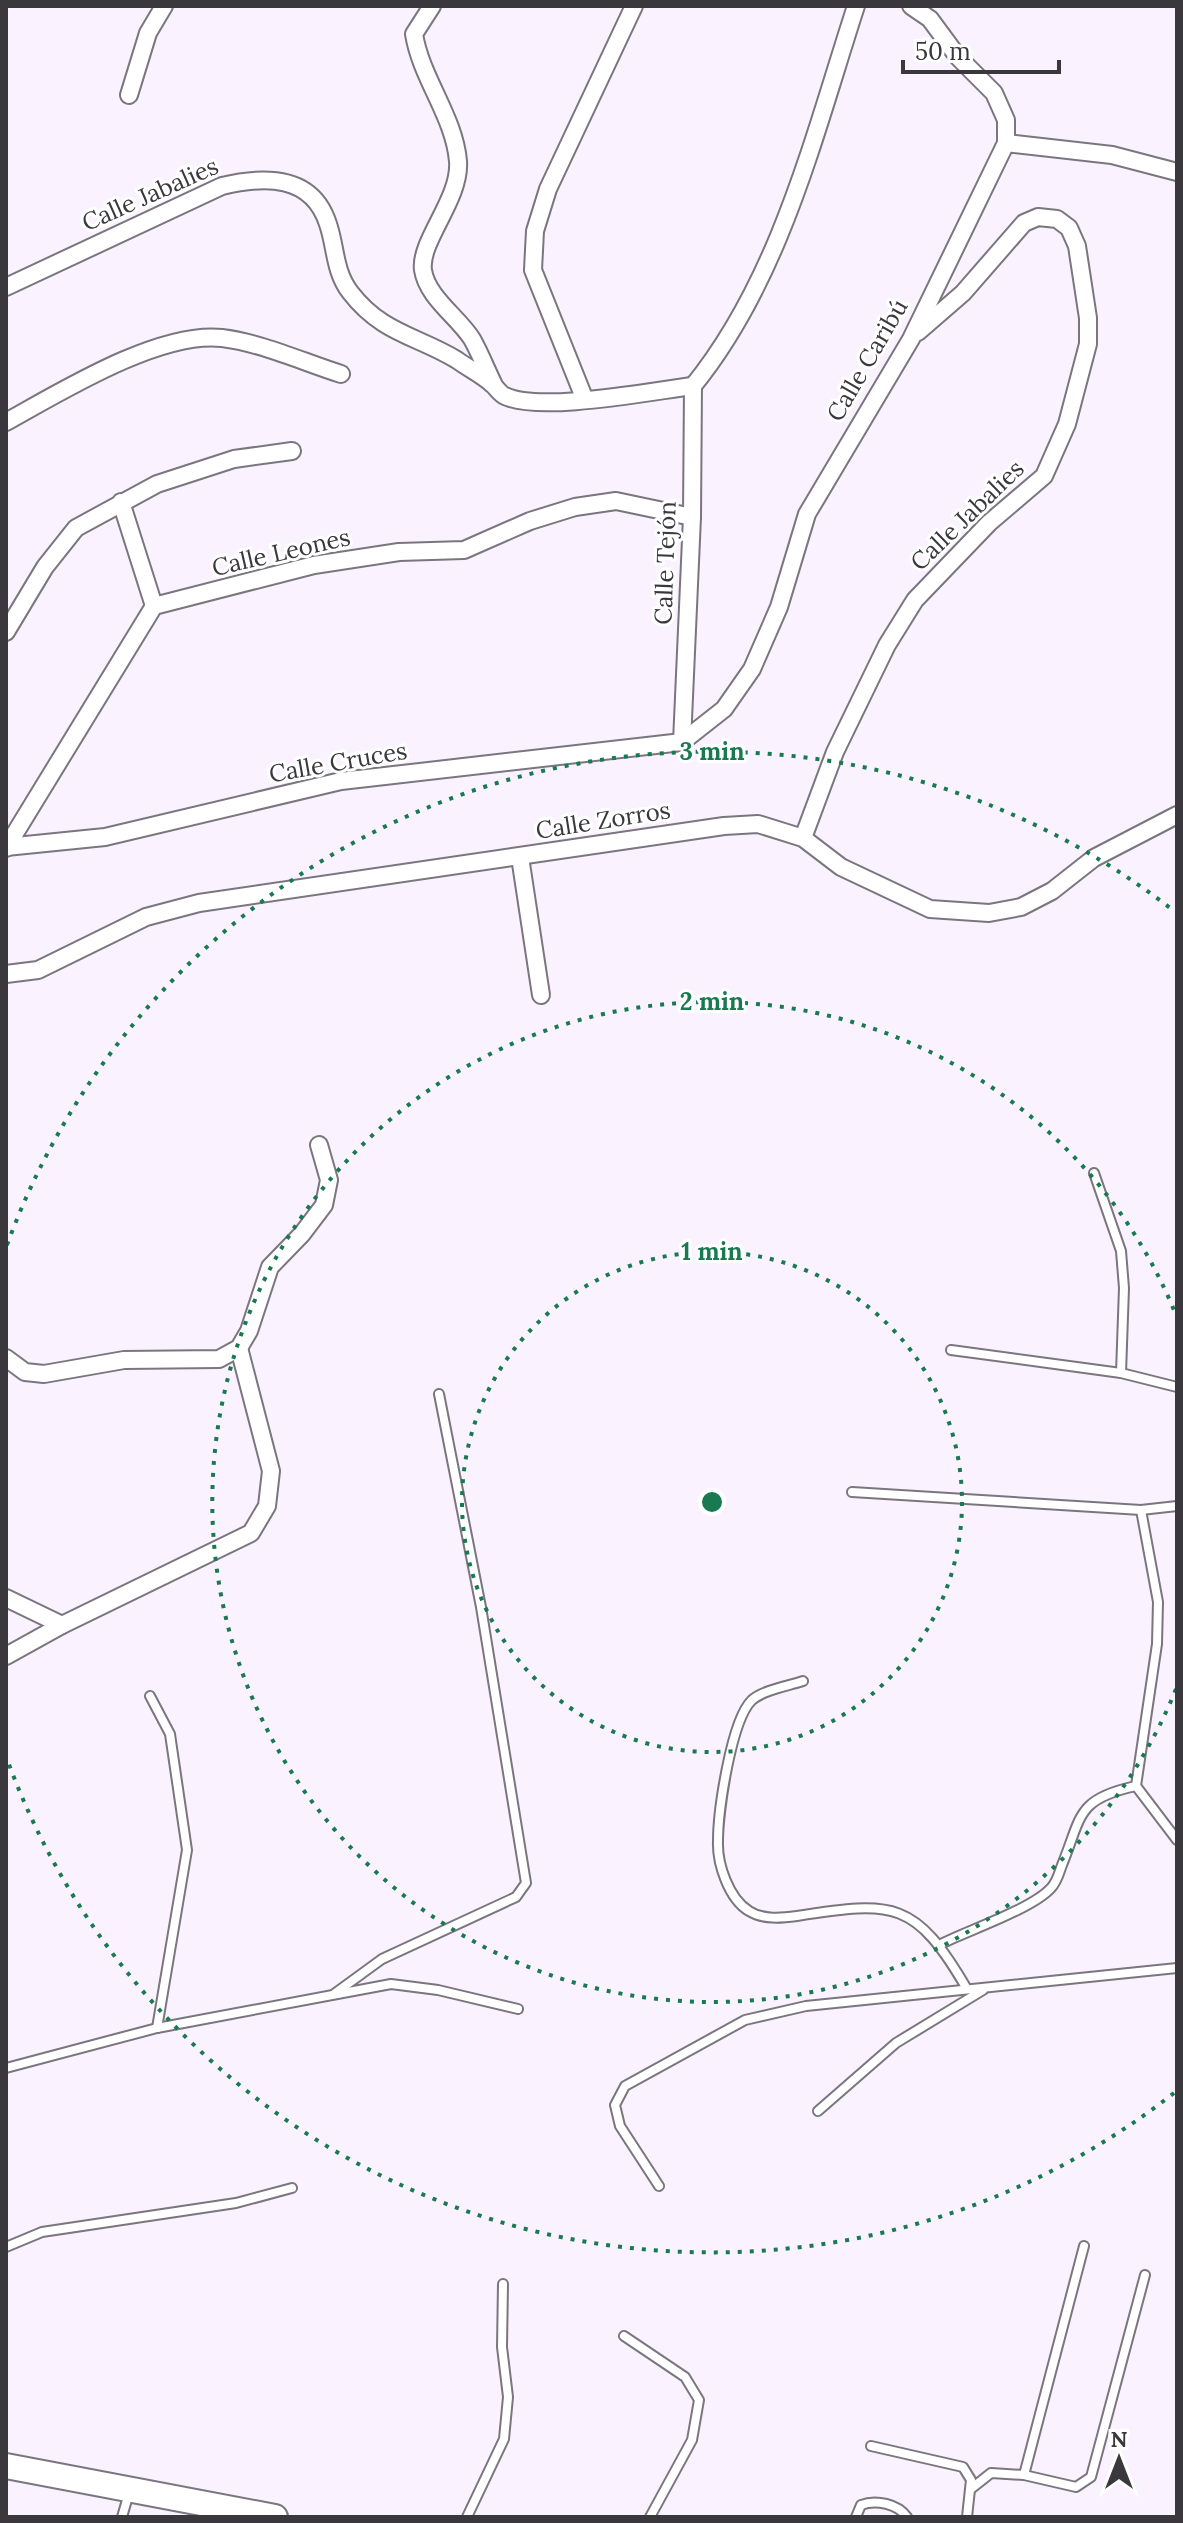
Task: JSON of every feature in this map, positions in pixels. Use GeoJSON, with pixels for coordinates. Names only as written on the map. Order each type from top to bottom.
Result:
{"type":"FeatureCollection","features":[{"type":"Feature","properties":{"kind":"main road"},"geometry":{"type":"LineString","coordinates":[[6,2466],[275,2517]]}},
{"type":"Feature","properties":{"kind":"street"},"geometry":{"type":"LineString","coordinates":[[129,95],[148,33],[164,6]]}},
{"type":"Feature","properties":{"kind":"street"},"geometry":{"type":"LineString","coordinates":[[432,6],[414,34],[417,53],[452,136],[458,161],[457,184],[422,266],[427,282],[471,338],[493,385]]}},
{"type":"Feature","properties":{"kind":"street"},"geometry":{"type":"LineString","coordinates":[[585,400],[533,270],[535,231],[548,189],[634,6]]}},
{"type":"Feature","properties":{"kind":"street"},"geometry":{"type":"LineString","coordinates":[[693,386],[717,356],[783,227],[856,6]]}},
{"type":"Feature","properties":{"kind":"street"},"geometry":{"type":"LineString","coordinates":[[911,6],[930,19],[958,57],[994,93],[1006,120],[1006,143],[1112,155],[1177,172]]}},
{"type":"Feature","properties":{"kind":"street","name":"Calle Caribú"},"geometry":{"type":"LineString","coordinates":[[682,742],[724,709],[752,669],[779,607],[807,514],[911,339],[1006,143]]}},
{"type":"Feature","properties":{"kind":"street","name":"Calle Jabalies"},"geometry":{"type":"LineString","coordinates":[[6,287],[222,186],[255,178],[285,181],[306,190],[320,206],[329,225],[339,273],[350,293],[397,334],[452,358],[493,385],[503,396],[525,401],[585,400],[693,386]]}},
{"type":"Feature","properties":{"kind":"street","name":"Calle Jabalies"},"geometry":{"type":"LineString","coordinates":[[803,838],[835,752],[887,645],[915,600],[989,523],[1044,476],[1067,424],[1088,344],[1088,318],[1077,246],[1069,228],[1057,219],[1038,217],[1024,223],[963,293],[911,339]]}},
{"type":"Feature","properties":{"kind":"street"},"geometry":{"type":"LineString","coordinates":[[6,422],[91,376],[186,338],[224,338],[341,374]]}},
{"type":"Feature","properties":{"kind":"street","name":"Calle Tejón"},"geometry":{"type":"LineString","coordinates":[[682,742],[692,517],[693,386]]}},
{"type":"Feature","properties":{"kind":"street"},"geometry":{"type":"LineString","coordinates":[[6,632],[45,567],[76,528],[157,484],[234,459],[292,451]]}},
{"type":"Feature","properties":{"kind":"street","name":"Calle Leones"},"geometry":{"type":"LineString","coordinates":[[154,606],[314,565],[399,552],[464,550],[530,521],[575,507],[616,501],[692,517]]}},
{"type":"Feature","properties":{"kind":"street"},"geometry":{"type":"LineString","coordinates":[[6,847],[154,606],[121,502]]}},
{"type":"Feature","properties":{"kind":"street","name":"Calle Cruces"},"geometry":{"type":"LineString","coordinates":[[6,847],[105,837],[341,781],[682,742]]}},
{"type":"Feature","properties":{"kind":"street","name":"Calle Zorros"},"geometry":{"type":"LineString","coordinates":[[6,974],[38,970],[146,917],[199,903],[724,826],[758,824],[803,838],[841,867],[930,909],[989,913],[1021,907],[1052,891],[1094,858],[1177,815]]}},
{"type":"Feature","properties":{"kind":"street"},"geometry":{"type":"LineString","coordinates":[[520,857],[541,995]]}},
{"type":"Feature","properties":{"kind":"street"},"geometry":{"type":"LineString","coordinates":[[6,1358],[25,1372],[44,1374],[124,1360],[219,1359],[239,1348],[249,1331],[270,1267],[302,1234],[324,1205],[329,1180],[319,1145]]}},
{"type":"Feature","properties":{"kind":"street"},"geometry":{"type":"LineString","coordinates":[[6,1656],[62,1625],[251,1533],[267,1506],[271,1471],[239,1348]]}},
{"type":"Feature","properties":{"kind":"street"},"geometry":{"type":"LineString","coordinates":[[6,1598],[62,1625]]}},
{"type":"Feature","properties":{"kind":"lane"},"geometry":{"type":"LineString","coordinates":[[1094,1173],[1121,1251],[1124,1288],[1121,1373]]}},
{"type":"Feature","properties":{"kind":"lane"},"geometry":{"type":"LineString","coordinates":[[951,1350],[1121,1373],[1177,1387]]}},
{"type":"Feature","properties":{"kind":"lane"},"geometry":{"type":"LineString","coordinates":[[334,1994],[382,1959],[516,1897],[526,1883],[481,1607],[439,1394]]}},
{"type":"Feature","properties":{"kind":"lane"},"geometry":{"type":"LineString","coordinates":[[852,1492],[1141,1510],[1177,1506]]}},
{"type":"Feature","properties":{"kind":"lane"},"geometry":{"type":"LineString","coordinates":[[1141,1510],[1158,1616],[1148,1722],[1136,1786],[1177,1840]]}},
{"type":"Feature","properties":{"kind":"lane"},"geometry":{"type":"LineString","coordinates":[[803,1681],[753,1699],[742,1714],[728,1768],[717,1844],[727,1884],[749,1911],[777,1919],[858,1907],[884,1907],[915,1920],[941,1944],[967,1989]]}},
{"type":"Feature","properties":{"kind":"lane"},"geometry":{"type":"LineString","coordinates":[[150,1696],[170,1734],[187,1850],[157,2028]]}},
{"type":"Feature","properties":{"kind":"lane"},"geometry":{"type":"LineString","coordinates":[[941,1944],[1038,1900],[1054,1885],[1073,1827],[1089,1803],[1116,1790],[1136,1786]]}},
{"type":"Feature","properties":{"kind":"lane"},"geometry":{"type":"LineString","coordinates":[[659,2186],[620,2126],[615,2105],[625,2086],[745,2020],[806,2006],[1177,1968]]}},
{"type":"Feature","properties":{"kind":"lane"},"geometry":{"type":"LineString","coordinates":[[6,2068],[157,2028],[391,1984],[438,1990],[518,2009]]}},
{"type":"Feature","properties":{"kind":"lane"},"geometry":{"type":"LineString","coordinates":[[818,2111],[896,2043],[987,1987]]}},
{"type":"Feature","properties":{"kind":"lane"},"geometry":{"type":"LineString","coordinates":[[6,2247],[42,2232],[236,2203],[292,2188]]}},
{"type":"Feature","properties":{"kind":"lane"},"geometry":{"type":"LineString","coordinates":[[1024,2475],[1084,2246]]}},
{"type":"Feature","properties":{"kind":"lane"},"geometry":{"type":"LineString","coordinates":[[972,2488],[991,2473],[1024,2475],[1076,2487],[1091,2477],[1145,2275]]}},
{"type":"Feature","properties":{"kind":"lane"},"geometry":{"type":"LineString","coordinates":[[467,2517],[504,2439],[508,2397],[502,2347],[503,2284]]}},
{"type":"Feature","properties":{"kind":"lane"},"geometry":{"type":"LineString","coordinates":[[624,2336],[685,2377],[699,2400],[692,2440],[650,2517]]}},
{"type":"Feature","properties":{"kind":"lane"},"geometry":{"type":"LineString","coordinates":[[871,2446],[955,2463],[969,2472],[972,2488],[967,2517]]}},
{"type":"Feature","properties":{"kind":"lane"},"geometry":{"type":"LineString","coordinates":[[122,2517],[130,2488]]}},
{"type":"Feature","properties":{"kind":"lane"},"geometry":{"type":"LineString","coordinates":[[856,2517],[861,2505],[871,2501],[901,2509],[907,2517]]}}]}
